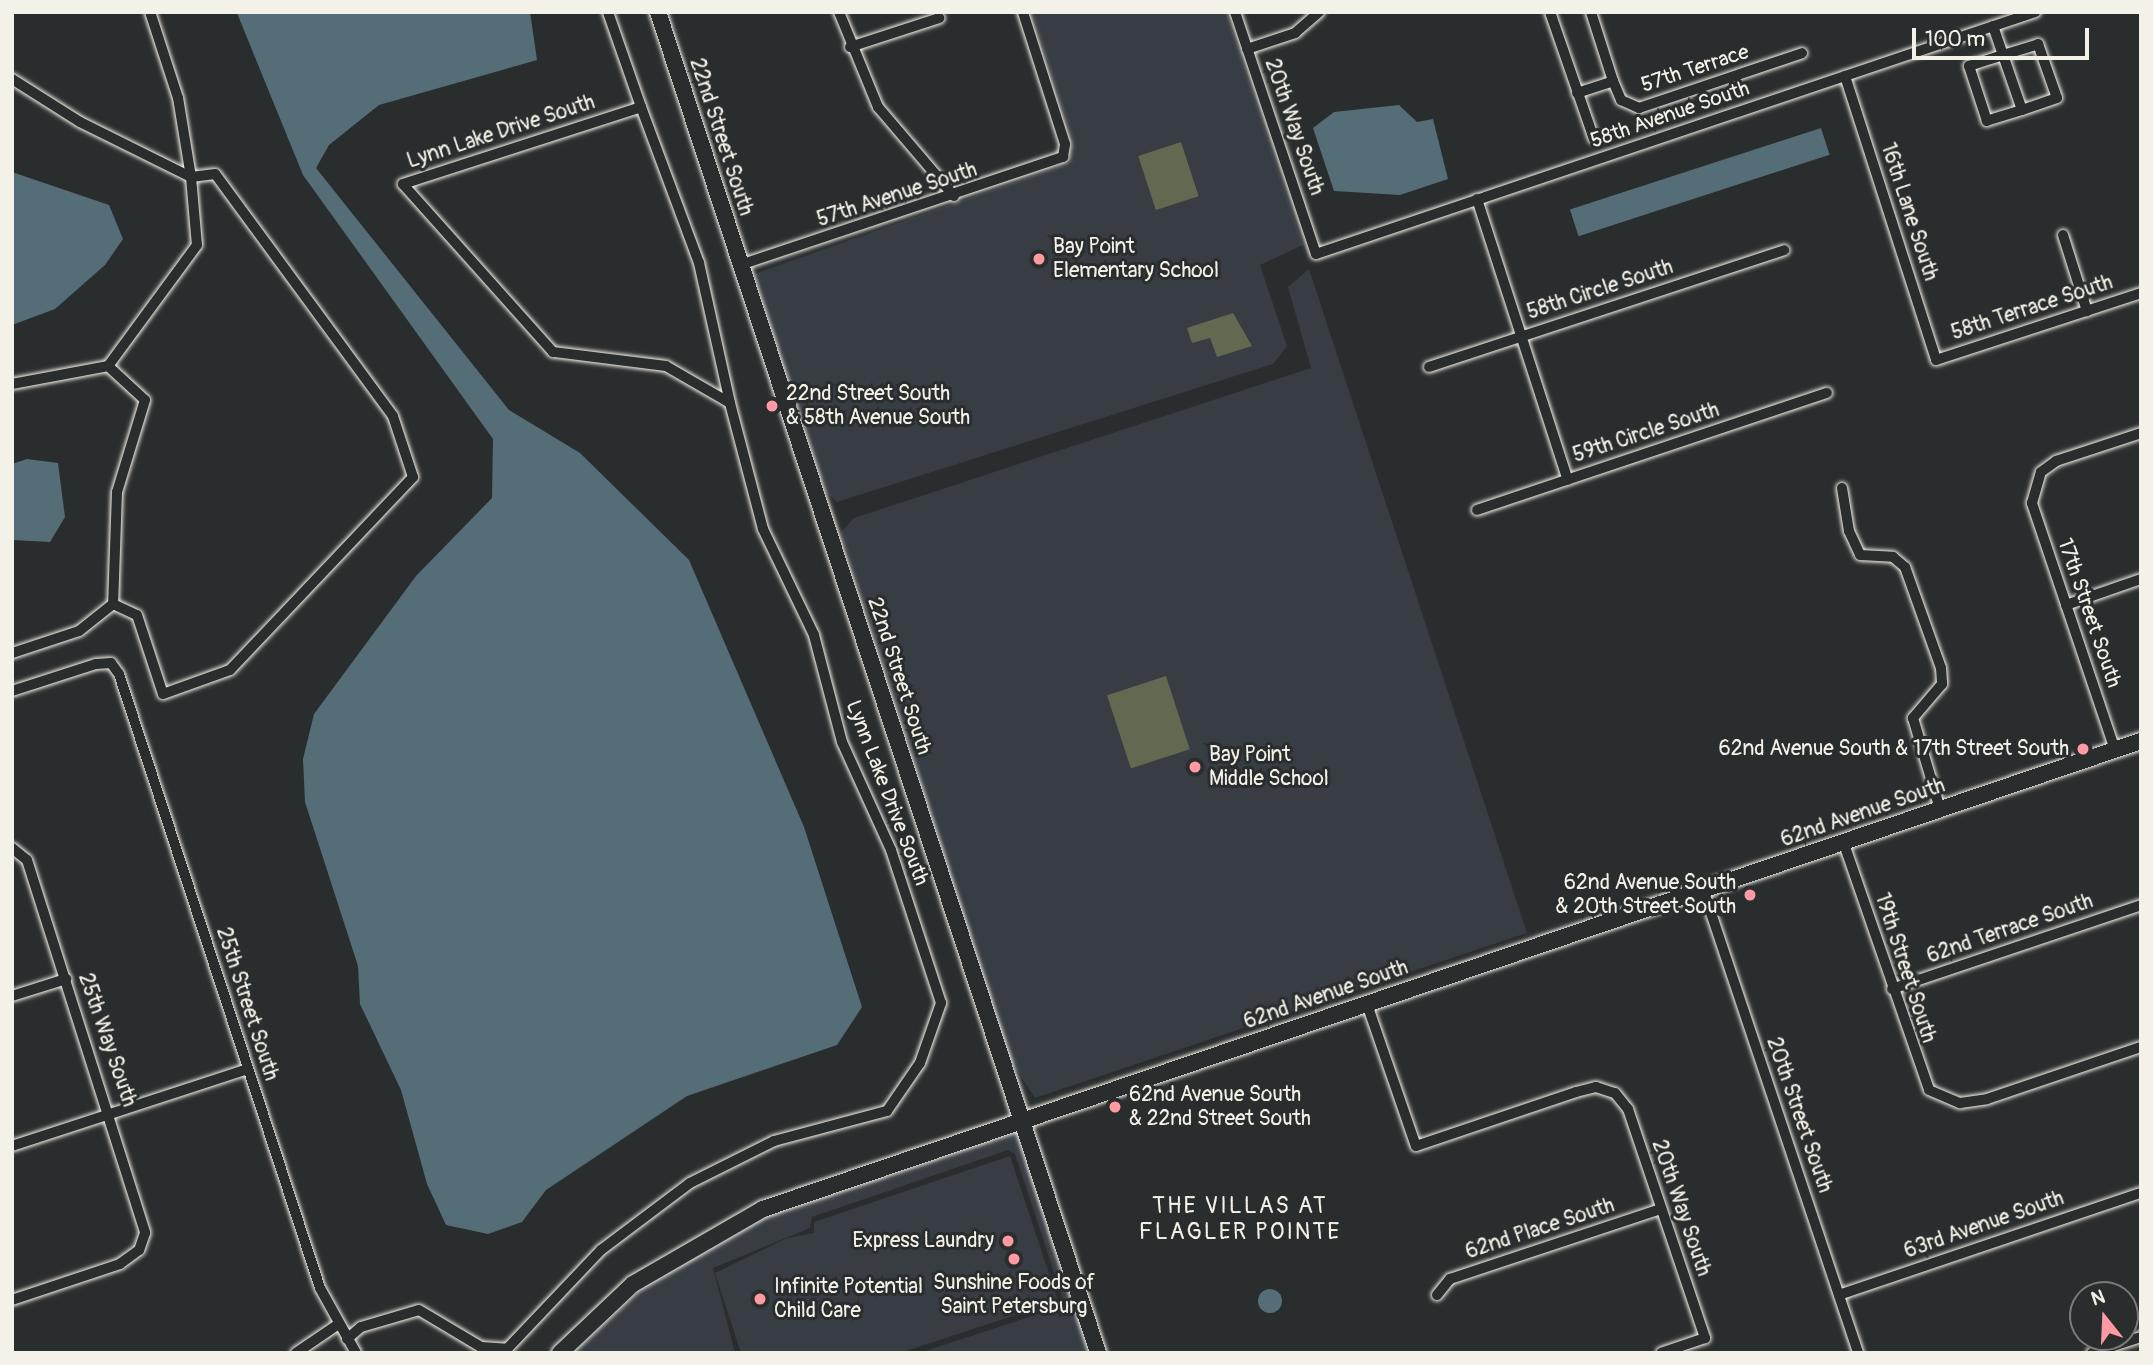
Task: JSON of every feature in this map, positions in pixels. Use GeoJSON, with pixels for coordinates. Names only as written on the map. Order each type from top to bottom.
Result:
{"type":"FeatureCollection","features":[{"type":"Feature","properties":{"kind":"street"},"geometry":{"type":"LineString","coordinates":[[12,384],[107,366],[197,245],[191,177],[178,98],[150,12]]}},
{"type":"Feature","properties":{"kind":"street"},"geometry":{"type":"LineString","coordinates":[[608,12],[699,263],[730,403]]}},
{"type":"Feature","properties":{"kind":"street","name":"22nd Street South"},"geometry":{"type":"LineString","coordinates":[[659,12],[1098,1353]]}},
{"type":"Feature","properties":{"kind":"street"},"geometry":{"type":"LineString","coordinates":[[839,12],[850,47],[895,134],[954,196]]}},
{"type":"Feature","properties":{"kind":"street","name":"57th Avenue South"},"geometry":{"type":"LineString","coordinates":[[740,265],[954,196],[1063,157],[1065,144],[1023,12]]}},
{"type":"Feature","properties":{"kind":"street","name":"20th Way South"},"geometry":{"type":"LineString","coordinates":[[1235,12],[1316,254]]}},
{"type":"Feature","properties":{"kind":"street"},"geometry":{"type":"LineString","coordinates":[[1247,49],[1295,33],[1319,12]]}},
{"type":"Feature","properties":{"kind":"street"},"geometry":{"type":"LineString","coordinates":[[1550,12],[1594,139]]}},
{"type":"Feature","properties":{"kind":"street","name":"57th Terrace"},"geometry":{"type":"LineString","coordinates":[[1591,12],[1621,100],[1639,108],[1802,53]]}},
{"type":"Feature","properties":{"kind":"street","name":"58th Avenue South"},"geometry":{"type":"LineString","coordinates":[[1316,254],[2035,12]]}},
{"type":"Feature","properties":{"kind":"street"},"geometry":{"type":"LineString","coordinates":[[850,47],[939,18]]}},
{"type":"Feature","properties":{"kind":"street"},"geometry":{"type":"LineString","coordinates":[[1993,26],[2022,110]]}},
{"type":"Feature","properties":{"kind":"street"},"geometry":{"type":"LineString","coordinates":[[2038,44],[2057,98],[1987,121],[1969,66],[2003,55],[2038,44]]}},
{"type":"Feature","properties":{"kind":"street","name":"16th Lane South"},"geometry":{"type":"LineString","coordinates":[[1845,76],[1936,359]]}},
{"type":"Feature","properties":{"kind":"street"},"geometry":{"type":"LineString","coordinates":[[12,79],[80,122],[191,177],[215,174],[393,416],[413,477],[230,670],[163,694],[137,615],[113,604]]}},
{"type":"Feature","properties":{"kind":"street","name":"57th Terrace"},"geometry":{"type":"LineString","coordinates":[[1577,93],[1613,81]]}},
{"type":"Feature","properties":{"kind":"street","name":"Lynn Lake Drive South"},"geometry":{"type":"LineString","coordinates":[[347,1339],[361,1327],[419,1310],[481,1348],[507,1349],[562,1288],[645,1214],[774,1140],[877,1117],[899,1099],[920,1063],[941,1003],[891,850],[842,742],[814,635],[763,529],[730,403],[666,366],[553,352],[403,184],[641,107]]}},
{"type":"Feature","properties":{"kind":"street"},"geometry":{"type":"LineString","coordinates":[[1476,199],[1568,480]]}},
{"type":"Feature","properties":{"kind":"street"},"geometry":{"type":"LineString","coordinates":[[2063,235],[2087,311]]}},
{"type":"Feature","properties":{"kind":"street","name":"58th Circle South"},"geometry":{"type":"LineString","coordinates":[[1429,367],[1784,250]]}},
{"type":"Feature","properties":{"kind":"street","name":"58th Terrace South"},"geometry":{"type":"LineString","coordinates":[[1936,359],[2141,293]]}},
{"type":"Feature","properties":{"kind":"street"},"geometry":{"type":"LineString","coordinates":[[12,653],[79,631],[113,604],[117,492],[145,400],[107,366]]}},
{"type":"Feature","properties":{"kind":"street","name":"59th Circle South"},"geometry":{"type":"LineString","coordinates":[[1478,510],[1827,393]]}},
{"type":"Feature","properties":{"kind":"street","name":"17th Street South"},"geometry":{"type":"LineString","coordinates":[[2115,750],[2032,503],[2033,488],[2056,461],[2141,433]]}},
{"type":"Feature","properties":{"kind":"street"},"geometry":{"type":"LineString","coordinates":[[1842,488],[1849,531],[1860,555],[1893,557],[1905,567],[1941,668],[1942,684],[1913,718],[1940,808]]}},
{"type":"Feature","properties":{"kind":"street"},"geometry":{"type":"LineString","coordinates":[[2066,605],[2141,579]]}},
{"type":"Feature","properties":{"kind":"street","name":"25th Street South"},"geometry":{"type":"LineString","coordinates":[[12,691],[111,663],[337,1325],[356,1353]]}},
{"type":"Feature","properties":{"kind":"street","name":"62nd Avenue South"},"geometry":{"type":"LineString","coordinates":[[560,1353],[633,1284],[715,1231],[1022,1120],[2141,741]]}},
{"type":"Feature","properties":{"kind":"street","name":"19th Street South"},"geometry":{"type":"LineString","coordinates":[[1843,841],[1921,1075],[1943,1099],[1987,1099],[2141,1047]]}},
{"type":"Feature","properties":{"kind":"street","name":"25th Way South"},"geometry":{"type":"LineString","coordinates":[[12,1300],[120,1264],[139,1250],[145,1216],[27,860],[13,848]]}},
{"type":"Feature","properties":{"kind":"street","name":"20th Street South"},"geometry":{"type":"LineString","coordinates":[[1703,889],[1858,1353]]}},
{"type":"Feature","properties":{"kind":"street","name":"62nd Terrace South"},"geometry":{"type":"LineString","coordinates":[[1892,989],[2141,905]]}},
{"type":"Feature","properties":{"kind":"street"},"geometry":{"type":"LineString","coordinates":[[12,996],[66,979]]}},
{"type":"Feature","properties":{"kind":"street","name":"20th Way South"},"geometry":{"type":"LineString","coordinates":[[1367,1004],[1416,1146],[1576,1092],[1596,1087],[1615,1093],[1628,1110],[1705,1338],[1661,1353]]}},
{"type":"Feature","properties":{"kind":"street"},"geometry":{"type":"LineString","coordinates":[[12,1146],[248,1069]]}},
{"type":"Feature","properties":{"kind":"street","name":"63rd Avenue South"},"geometry":{"type":"LineString","coordinates":[[1839,1294],[2141,1193]]}},
{"type":"Feature","properties":{"kind":"street","name":"62nd Place South"},"geometry":{"type":"LineString","coordinates":[[1437,1294],[1450,1279],[1661,1209]]}},
{"type":"Feature","properties":{"kind":"street"},"geometry":{"type":"LineString","coordinates":[[296,1353],[337,1325]]}},
{"type":"Feature","properties":{"kind":"street"},"geometry":{"type":"LineString","coordinates":[[2092,1353],[2141,1337]]}},
{"type":"Feature","properties":{"kind":"shaded area","name":"Bay Point Elementary School"},"geometry":{"type":"Polygon","coordinates":[[[1032,12],[1226,12],[1303,245],[1260,265],[1287,346],[1273,364],[837,502],[825,491],[754,274],[1069,163],[1073,141],[1032,12]]]}},
{"type":"Feature","properties":{"kind":"shaded area","name":"Bay Point Middle School"},"geometry":{"type":"Polygon","coordinates":[[[1309,269],[1527,933],[1035,1098],[1011,1061],[841,532],[854,518],[1311,368],[1288,287],[1309,269]]]}},
{"type":"Feature","properties":{"kind":"shaded area"},"geometry":{"type":"Polygon","coordinates":[[[1019,1131],[1089,1353],[919,1353],[1060,1307],[1063,1300],[1015,1154],[1008,1150],[812,1217],[810,1228],[713,1268],[735,1353],[573,1353],[658,1275],[747,1224],[1019,1131]]]}},
{"type":"Feature","properties":{"kind":"shaded area"},"geometry":{"type":"Polygon","coordinates":[[[1010,1156],[1058,1301],[900,1353],[741,1353],[715,1273],[787,1238],[814,1233],[814,1222],[1010,1156]]]}},
{"type":"Feature","properties":{"kind":"green space"},"geometry":{"type":"Polygon","coordinates":[[[1181,142],[1199,196],[1156,210],[1138,156],[1181,142]]]}},
{"type":"Feature","properties":{"kind":"green space"},"geometry":{"type":"Polygon","coordinates":[[[1233,313],[1252,346],[1217,357],[1210,338],[1192,343],[1187,328],[1233,313]]]}},
{"type":"Feature","properties":{"kind":"green space"},"geometry":{"type":"Polygon","coordinates":[[[1166,676],[1190,749],[1131,768],[1107,695],[1166,676]]]}},
{"type":"Feature","properties":{"kind":"water"},"geometry":{"type":"Polygon","coordinates":[[[530,12],[537,60],[379,105],[329,145],[316,168],[509,410],[580,453],[689,560],[804,827],[862,1007],[837,1045],[687,1096],[546,1190],[522,1222],[488,1234],[446,1225],[427,1184],[401,1090],[360,1004],[358,966],[305,802],[303,759],[314,714],[416,576],[492,498],[493,439],[303,175],[237,13],[530,12]]]}},
{"type":"Feature","properties":{"kind":"water"},"geometry":{"type":"Polygon","coordinates":[[[1399,105],[1417,122],[1433,119],[1448,179],[1400,195],[1334,191],[1313,128],[1334,112],[1399,105]]]}},
{"type":"Feature","properties":{"kind":"water"},"geometry":{"type":"Polygon","coordinates":[[[1821,128],[1830,155],[1579,236],[1570,210],[1821,128]]]}},
{"type":"Feature","properties":{"kind":"water"},"geometry":{"type":"Polygon","coordinates":[[[12,172],[109,205],[123,239],[105,265],[55,309],[12,325],[12,172]]]}},
{"type":"Feature","properties":{"kind":"water"},"geometry":{"type":"Polygon","coordinates":[[[27,459],[58,463],[65,517],[50,542],[12,540],[12,464],[27,459]]]}},
{"type":"Feature","properties":{"kind":"water"},"geometry":{"type":"Polygon","coordinates":[[[1270,1289],[1281,1296],[1282,1301],[1275,1312],[1270,1313],[1259,1306],[1258,1301],[1265,1290],[1270,1289]]]}},
{"type":"Feature","properties":{"kind":"place","name":"Bay Point Elementary School"},"geometry":{"type":"Point","coordinates":[1039,259]}},
{"type":"Feature","properties":{"kind":"place","name":"22nd Street South & 58th Avenue South"},"geometry":{"type":"Point","coordinates":[772,406]}},
{"type":"Feature","properties":{"kind":"place","name":"62nd Avenue South & 17th Street South"},"geometry":{"type":"Point","coordinates":[2083,749]}},
{"type":"Feature","properties":{"kind":"place","name":"Bay Point Middle School"},"geometry":{"type":"Point","coordinates":[1195,767]}},
{"type":"Feature","properties":{"kind":"place","name":"62nd Avenue South & 20th Street South"},"geometry":{"type":"Point","coordinates":[1750,895]}},
{"type":"Feature","properties":{"kind":"place","name":"62nd Avenue South & 22nd Street South"},"geometry":{"type":"Point","coordinates":[1115,1107]}},
{"type":"Feature","properties":{"kind":"place","name":"Express Laundry"},"geometry":{"type":"Point","coordinates":[1008,1241]}},
{"type":"Feature","properties":{"kind":"place","name":"Sunshine Foods of Saint Petersburg"},"geometry":{"type":"Point","coordinates":[1014,1259]}},
{"type":"Feature","properties":{"kind":"place","name":"Infinite Potential Child Care"},"geometry":{"type":"Point","coordinates":[760,1299]}},
{"type":"Feature","properties":{"kind":"district","name":"THE VILLAS AT FLAGLER POINTE"},"geometry":{"type":"Point","coordinates":[1240,1219]}}]}
